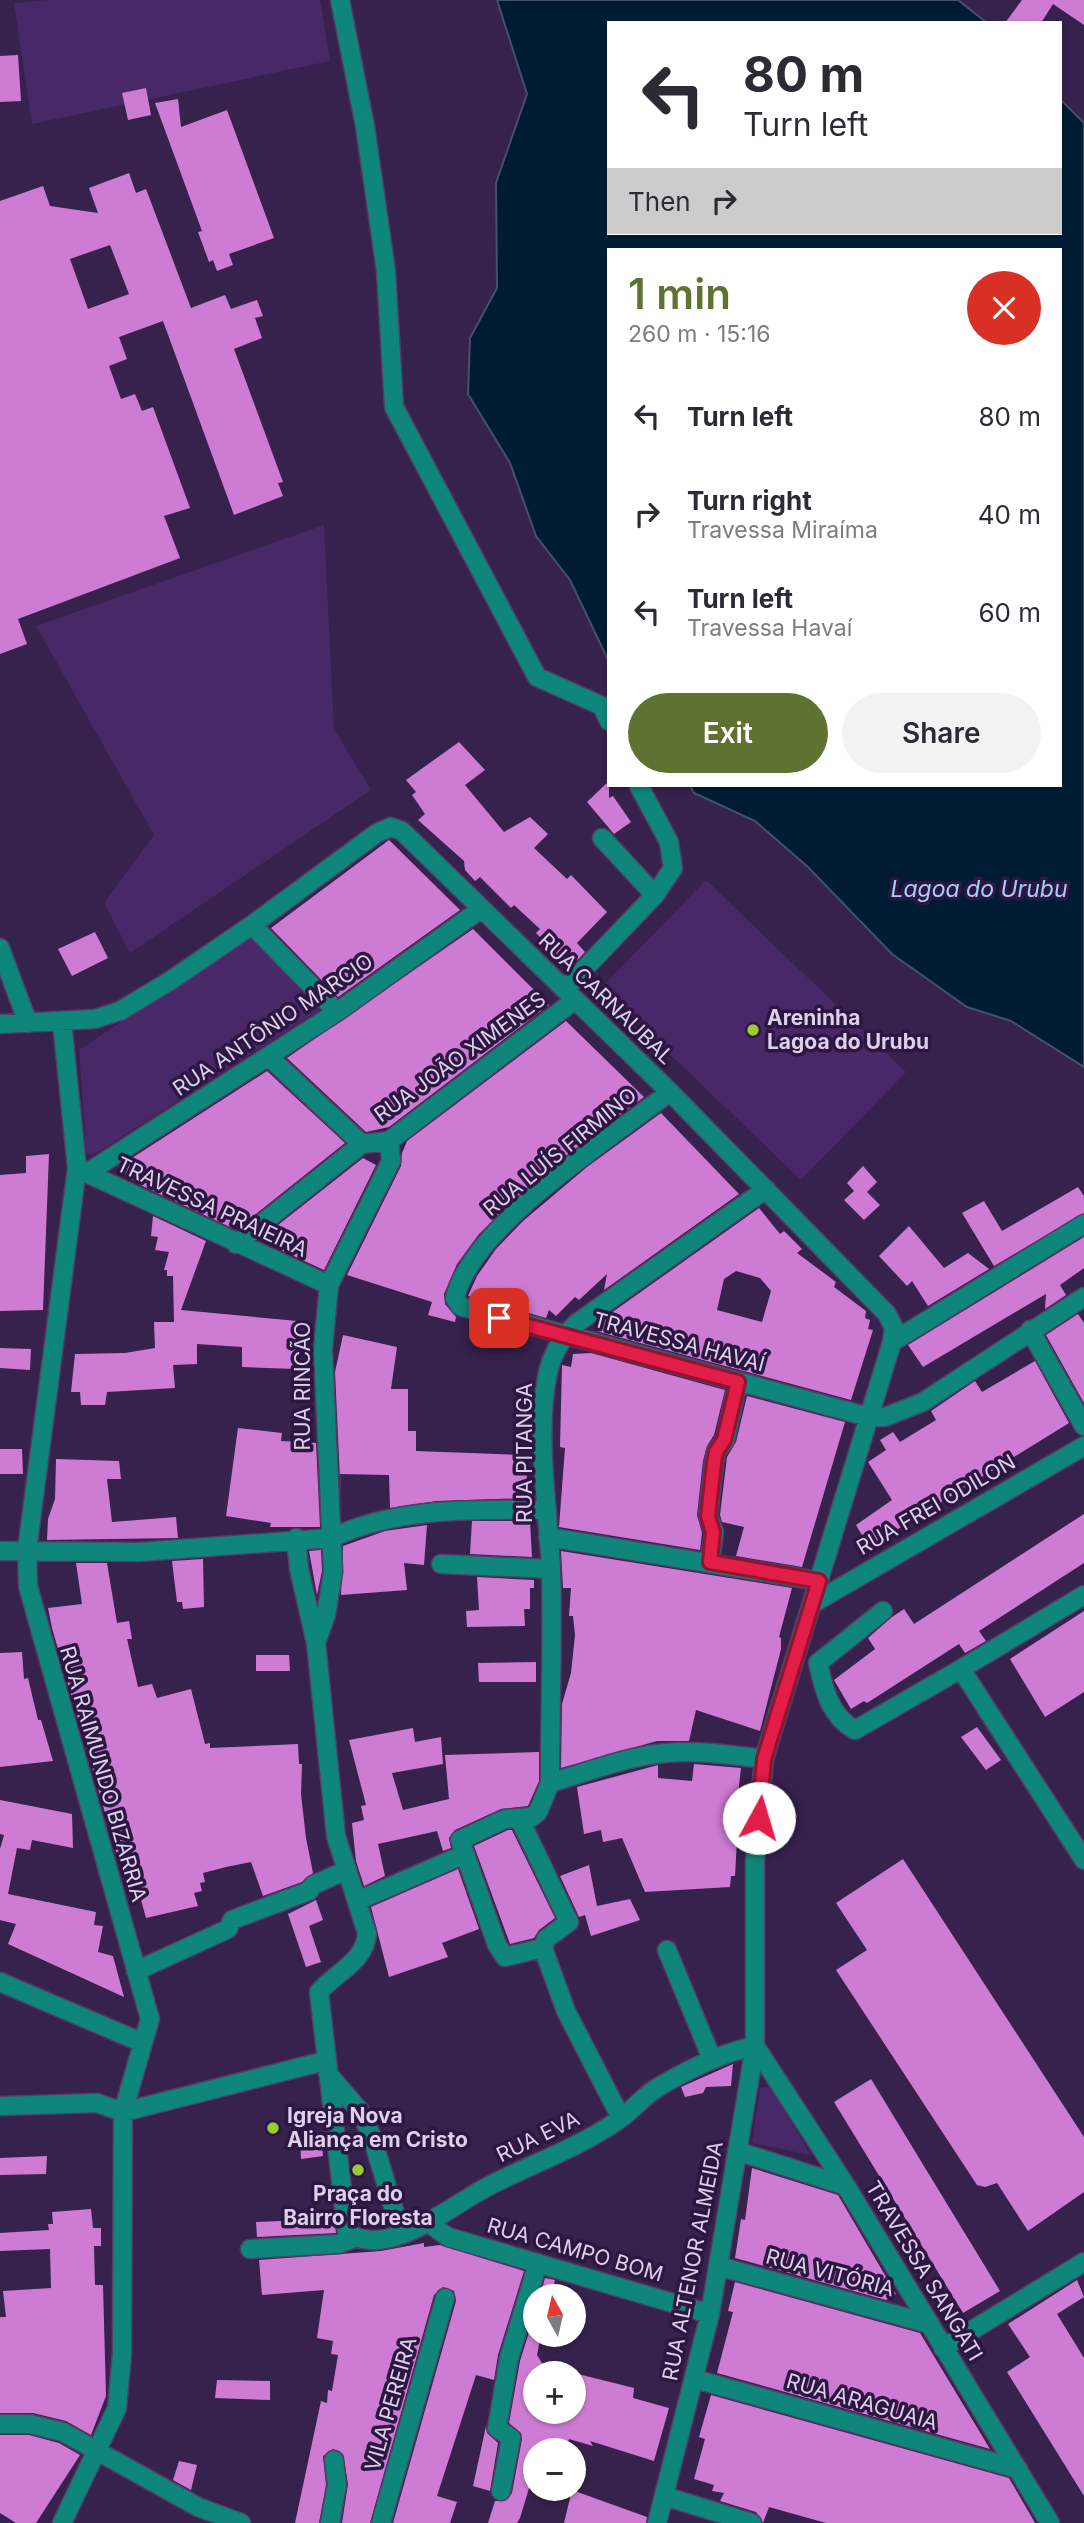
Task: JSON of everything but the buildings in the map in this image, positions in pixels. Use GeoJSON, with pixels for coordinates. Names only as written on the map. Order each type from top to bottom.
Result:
{"type":"FeatureCollection","features":[{"type":"Feature","properties":{"kind":"street"},"geometry":{"type":"LineString","coordinates":[[340,0],[365,126],[386,271],[394,407],[537,677],[602,706],[607,717]]}},
{"type":"Feature","properties":{"kind":"street","name":"RUA JOÃO XIMENES"},"geometry":{"type":"LineString","coordinates":[[236,1244],[362,1144],[389,1142],[570,994],[655,895],[673,868],[673,855],[639,787]]}},
{"type":"Feature","properties":{"kind":"street","name":"RUA CARNAUBAL"},"geometry":{"type":"LineString","coordinates":[[0,1024],[94,1019],[120,1011],[170,982],[377,833],[391,827],[402,831],[766,1189],[887,1314],[894,1328],[892,1342]]}},
{"type":"Feature","properties":{"kind":"street"},"geometry":{"type":"LineString","coordinates":[[602,838],[655,895]]}},
{"type":"Feature","properties":{"kind":"street","name":"RUA ANTÔNIO MARCIO"},"geometry":{"type":"LineString","coordinates":[[82,1171],[269,1057],[481,909]]}},
{"type":"Feature","properties":{"kind":"street"},"geometry":{"type":"LineString","coordinates":[[252,925],[337,1012]]}},
{"type":"Feature","properties":{"kind":"street"},"geometry":{"type":"LineString","coordinates":[[0,948],[28,1023]]}},
{"type":"Feature","properties":{"kind":"street","name":"RUA RAIMUNDO BIZARRIA"},"geometry":{"type":"LineString","coordinates":[[62,1022],[82,1171],[27,1550],[28,1586],[150,2019],[123,2112],[122,2354],[117,2408],[62,2523]]}},
{"type":"Feature","properties":{"kind":"street"},"geometry":{"type":"LineString","coordinates":[[269,1057],[362,1144]]}},
{"type":"Feature","properties":{"kind":"street","name":"RUA LUÍS FIRMINO"},"geometry":{"type":"LineString","coordinates":[[478,1312],[460,1306],[455,1298],[458,1287],[475,1257],[495,1233],[541,1190],[670,1093]]}},
{"type":"Feature","properties":{"kind":"street","name":"RUA RINCÃO"},"geometry":{"type":"LineString","coordinates":[[316,1643],[331,1592],[332,1538],[327,1484],[323,1349],[329,1285],[391,1161],[389,1142]]}},
{"type":"Feature","properties":{"kind":"street","name":"TRAVESSA PRAIEIRA"},"geometry":{"type":"LineString","coordinates":[[82,1171],[329,1285]]}},
{"type":"Feature","properties":{"kind":"street"},"geometry":{"type":"LineString","coordinates":[[563,1335],[766,1189]]}},
{"type":"Feature","properties":{"kind":"street"},"geometry":{"type":"LineString","coordinates":[[811,1604],[892,1342],[1084,1224]]}},
{"type":"Feature","properties":{"kind":"street"},"geometry":{"type":"LineString","coordinates":[[869,1417],[885,1417],[923,1402],[1084,1297]]}},
{"type":"Feature","properties":{"kind":"street","name":"TRAVESSA HAVAÍ"},"geometry":{"type":"LineString","coordinates":[[478,1312],[869,1417]]}},
{"type":"Feature","properties":{"kind":"street"},"geometry":{"type":"LineString","coordinates":[[1030,1330],[1084,1426]]}},
{"type":"Feature","properties":{"kind":"street","name":"RUA PITANGA"},"geometry":{"type":"LineString","coordinates":[[550,1783],[551,1569],[544,1415],[547,1377],[563,1335]]}},
{"type":"Feature","properties":{"kind":"street"},"geometry":{"type":"LineString","coordinates":[[710,1562],[713,1532],[708,1516],[716,1452],[724,1440],[738,1382]]}},
{"type":"Feature","properties":{"kind":"street","name":"RUA FREI ODILON"},"geometry":{"type":"LineString","coordinates":[[811,1604],[1084,1446]]}},
{"type":"Feature","properties":{"kind":"street"},"geometry":{"type":"LineString","coordinates":[[0,1551],[139,1552],[296,1538],[332,1538],[356,1526],[410,1516],[547,1510]]}},
{"type":"Feature","properties":{"kind":"street"},"geometry":{"type":"LineString","coordinates":[[548,1536],[819,1581]]}},
{"type":"Feature","properties":{"kind":"street","name":"RUA RINCÃO"},"geometry":{"type":"LineString","coordinates":[[296,1538],[299,1569],[316,1643],[336,1836],[367,1933],[367,1945],[361,1955],[319,1992],[346,2232],[354,2238]]}},
{"type":"Feature","properties":{"kind":"street"},"geometry":{"type":"LineString","coordinates":[[441,1564],[551,1569]]}},
{"type":"Feature","properties":{"kind":"street"},"geometry":{"type":"LineString","coordinates":[[883,1611],[818,1663],[830,1702],[841,1722],[855,1730],[1084,1595]]}},
{"type":"Feature","properties":{"kind":"street","name":"RUA ALTENOR ALMEIDA"},"geometry":{"type":"LineString","coordinates":[[657,2523],[710,2314],[755,2046],[755,1862],[764,1759],[811,1604]]}},
{"type":"Feature","properties":{"kind":"street"},"geometry":{"type":"LineString","coordinates":[[961,1669],[1084,1860]]}},
{"type":"Feature","properties":{"kind":"street"},"geometry":{"type":"LineString","coordinates":[[543,1948],[505,1957],[463,1855],[460,1840],[505,1819],[520,1820],[538,1811],[550,1783],[665,1753],[702,1752],[764,1759]]}},
{"type":"Feature","properties":{"kind":"street"},"geometry":{"type":"LineString","coordinates":[[520,1820],[569,1922],[546,1938],[543,1948],[566,2011],[621,2118]]}},
{"type":"Feature","properties":{"kind":"street"},"geometry":{"type":"LineString","coordinates":[[357,1901],[463,1855]]}},
{"type":"Feature","properties":{"kind":"street"},"geometry":{"type":"LineString","coordinates":[[136,1971],[228,1929],[232,1920],[309,1891],[313,1885],[347,1870]]}},
{"type":"Feature","properties":{"kind":"street"},"geometry":{"type":"LineString","coordinates":[[667,1950],[712,2059]]}},
{"type":"Feature","properties":{"kind":"street"},"geometry":{"type":"LineString","coordinates":[[0,1982],[143,2043]]}},
{"type":"Feature","properties":{"kind":"street","name":"RUA EVA"},"geometry":{"type":"LineString","coordinates":[[250,2249],[339,2244],[354,2238],[362,2240],[401,2233],[430,2224],[485,2188],[583,2142],[621,2118],[659,2086],[725,2052],[755,2046]]}},
{"type":"Feature","properties":{"kind":"street","name":"TRAVESSA SANGATI"},"geometry":{"type":"LineString","coordinates":[[755,2046],[846,2186],[1050,2523]]}},
{"type":"Feature","properties":{"kind":"street"},"geometry":{"type":"LineString","coordinates":[[0,2106],[97,2103],[123,2112],[326,2067],[360,2111],[372,2137],[401,2233]]}},
{"type":"Feature","properties":{"kind":"street"},"geometry":{"type":"LineString","coordinates":[[737,2151],[846,2186]]}},
{"type":"Feature","properties":{"kind":"street","name":"RUA CAMPO BOM"},"geometry":{"type":"LineString","coordinates":[[430,2224],[448,2237],[710,2314]]}},
{"type":"Feature","properties":{"kind":"street"},"geometry":{"type":"LineString","coordinates":[[943,2348],[1084,2262]]}},
{"type":"Feature","properties":{"kind":"street"},"geometry":{"type":"LineString","coordinates":[[501,2491],[511,2438],[498,2428],[511,2364],[509,2358],[538,2263]]}},
{"type":"Feature","properties":{"kind":"street","name":"RUA VITÓRIA"},"geometry":{"type":"LineString","coordinates":[[718,2266],[930,2324]]}},
{"type":"Feature","properties":{"kind":"street","name":"VILA PEREIRA"},"geometry":{"type":"LineString","coordinates":[[381,2523],[445,2298]]}},
{"type":"Feature","properties":{"kind":"street","name":"RUA ARAGUAIA"},"geometry":{"type":"LineString","coordinates":[[695,2379],[1018,2469]]}},
{"type":"Feature","properties":{"kind":"street"},"geometry":{"type":"LineString","coordinates":[[0,2424],[30,2424],[53,2428],[98,2449],[198,2507],[241,2523]]}},
{"type":"Feature","properties":{"kind":"street"},"geometry":{"type":"LineString","coordinates":[[330,2523],[337,2486],[334,2460]]}},
{"type":"Feature","properties":{"kind":"street"},"geometry":{"type":"LineString","coordinates":[[664,2496],[752,2523]]}},
{"type":"Feature","properties":{"kind":"shaded area"},"geometry":{"type":"Polygon","coordinates":[[[49,0],[320,0],[330,61],[32,124],[14,3],[49,0]]]}},
{"type":"Feature","properties":{"kind":"shaded area"},"geometry":{"type":"Polygon","coordinates":[[[324,525],[334,729],[371,790],[130,953],[104,903],[154,835],[36,626],[324,525]]]}},
{"type":"Feature","properties":{"kind":"shaded area","name":"Areninha Lagoa do Urubu"},"geometry":{"type":"Polygon","coordinates":[[[706,880],[906,1072],[801,1180],[601,988],[706,880]]]}},
{"type":"Feature","properties":{"kind":"shaded area"},"geometry":{"type":"Polygon","coordinates":[[[253,934],[327,1005],[100,1151],[91,1155],[86,1153],[79,1050],[253,934]]]}},
{"type":"Feature","properties":{"kind":"shaded area"},"geometry":{"type":"Polygon","coordinates":[[[770,2086],[811,2155],[752,2143],[760,2088],[770,2086]]]}},
{"type":"Feature","properties":{"kind":"water","name":"Lagoa do Urubu"},"geometry":{"type":"Polygon","coordinates":[[[497,0],[958,0],[984,21],[607,21],[607,235],[1062,235],[1062,101],[1084,123],[1084,1067],[1011,1021],[967,1007],[892,954],[808,867],[755,821],[694,793],[691,787],[1062,787],[1062,248],[607,248],[607,658],[570,580],[536,536],[510,463],[468,394],[470,338],[497,288],[496,183],[527,94],[497,0]]]}},
{"type":"Feature","properties":{"kind":"place","name":"Areninha Lagoa do Urubu"},"geometry":{"type":"Point","coordinates":[753,1030]}},
{"type":"Feature","properties":{"kind":"place","name":"Igreja Nova Aliança em Cristo"},"geometry":{"type":"Point","coordinates":[273,2128]}},
{"type":"Feature","properties":{"kind":"place","name":"Praça do Bairro Floresta"},"geometry":{"type":"Point","coordinates":[358,2170]}},
{"type":"Feature","properties":{"kind":"route"},"geometry":{"type":"LineString","coordinates":[[499,1318],[738,1382],[729,1425],[716,1452],[714,1463],[708,1516],[713,1528],[710,1562],[819,1581],[764,1759],[759,1818]]}}]}
